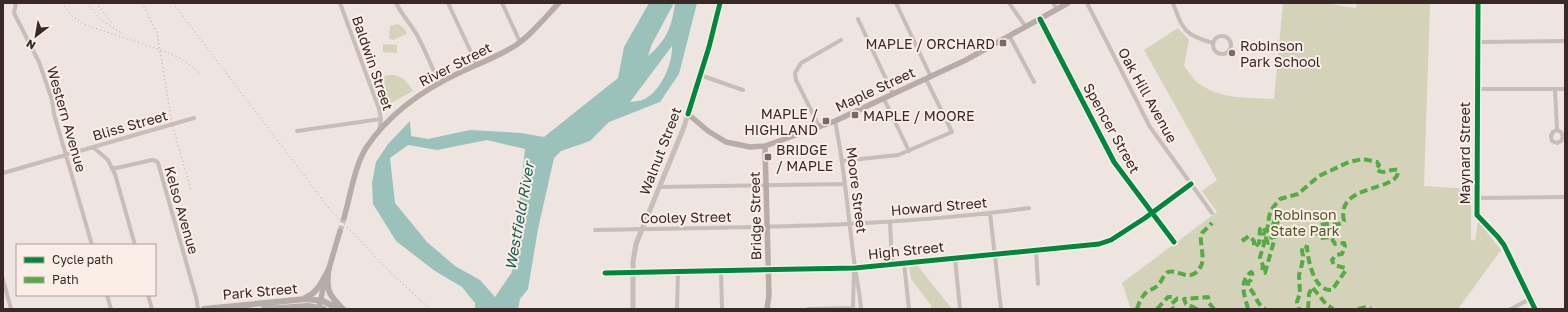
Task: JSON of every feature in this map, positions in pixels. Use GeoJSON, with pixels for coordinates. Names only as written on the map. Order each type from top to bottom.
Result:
{"type":"FeatureCollection","features":[{"type":"Feature","properties":{"kind":"main road","name":"Walnut Street"},"geometry":{"type":"LineString","coordinates":[[688,114],[709,47],[720,3]]}},
{"type":"Feature","properties":{"kind":"main road","name":"Maple Street"},"geometry":{"type":"LineString","coordinates":[[688,114],[708,131],[726,142],[750,148],[765,146],[836,121],[928,78],[1010,37],[1068,3]]}},
{"type":"Feature","properties":{"kind":"main road","name":"River Street"},"geometry":{"type":"LineString","coordinates":[[344,218],[363,154],[379,131],[412,101],[439,83],[505,52],[520,42],[558,4]]}},
{"type":"Feature","properties":{"kind":"main road","name":"Bridge Street"},"geometry":{"type":"LineString","coordinates":[[765,146],[768,270],[767,309]]}},
{"type":"Feature","properties":{"kind":"main road"},"geometry":{"type":"LineString","coordinates":[[322,308],[320,300],[340,231]]}},
{"type":"Feature","properties":{"kind":"main road"},"geometry":{"type":"LineString","coordinates":[[295,300],[312,295],[320,286],[328,269]]}},
{"type":"Feature","properties":{"kind":"main road"},"geometry":{"type":"LineString","coordinates":[[328,269],[328,291],[343,309]]}},
{"type":"Feature","properties":{"kind":"main road","name":"Park Street"},"geometry":{"type":"LineString","coordinates":[[204,309],[295,300],[320,300]]}},
{"type":"Feature","properties":{"kind":"main road"},"geometry":{"type":"LineString","coordinates":[[320,300],[339,309]]}},
{"type":"Feature","properties":{"kind":"main road","name":"Park Street"},"geometry":{"type":"LineString","coordinates":[[264,309],[308,306],[322,308]]}},
{"type":"Feature","properties":{"kind":"street","name":"Western Avenue"},"geometry":{"type":"LineString","coordinates":[[16,3],[14,12],[39,62],[52,100],[54,114],[92,244]]}},
{"type":"Feature","properties":{"kind":"street","name":"Baldwin Street"},"geometry":{"type":"LineString","coordinates":[[340,3],[379,109],[381,119],[379,131]]}},
{"type":"Feature","properties":{"kind":"street"},"geometry":{"type":"LineString","coordinates":[[396,3],[420,41],[439,83]]}},
{"type":"Feature","properties":{"kind":"street"},"geometry":{"type":"LineString","coordinates":[[448,3],[477,65]]}},
{"type":"Feature","properties":{"kind":"street"},"geometry":{"type":"LineString","coordinates":[[502,3],[520,42]]}},
{"type":"Feature","properties":{"kind":"street"},"geometry":{"type":"LineString","coordinates":[[842,161],[885,158],[909,152],[952,132],[896,3]]}},
{"type":"Feature","properties":{"kind":"street"},"geometry":{"type":"LineString","coordinates":[[1009,3],[1026,27]]}},
{"type":"Feature","properties":{"kind":"street"},"geometry":{"type":"LineString","coordinates":[[1053,3],[1057,9]]}},
{"type":"Feature","properties":{"kind":"street","name":"Oak Hill Avenue"},"geometry":{"type":"LineString","coordinates":[[1087,3],[1150,127],[1212,212]]}},
{"type":"Feature","properties":{"kind":"street"},"geometry":{"type":"LineString","coordinates":[[1173,3],[1183,28],[1197,38],[1213,43]]}},
{"type":"Feature","properties":{"kind":"street","name":"Maynard Street"},"geometry":{"type":"LineString","coordinates":[[1478,3],[1476,215],[1502,241],[1535,309]]}},
{"type":"Feature","properties":{"kind":"street"},"geometry":{"type":"LineString","coordinates":[[858,19],[893,94]]}},
{"type":"Feature","properties":{"kind":"street","name":"Spencer Street"},"geometry":{"type":"LineString","coordinates":[[1040,19],[1109,154],[1123,176],[1174,242]]}},
{"type":"Feature","properties":{"kind":"street"},"geometry":{"type":"LineString","coordinates":[[1224,36],[1230,40],[1231,45],[1228,51],[1221,54],[1215,50],[1213,43],[1217,37],[1224,36]]}},
{"type":"Feature","properties":{"kind":"street"},"geometry":{"type":"LineString","coordinates":[[1010,37],[1034,82]]}},
{"type":"Feature","properties":{"kind":"street"},"geometry":{"type":"LineString","coordinates":[[819,126],[796,80],[795,73],[801,63],[841,40]]}},
{"type":"Feature","properties":{"kind":"street"},"geometry":{"type":"LineString","coordinates":[[1477,42],[1565,41]]}},
{"type":"Feature","properties":{"kind":"street"},"geometry":{"type":"LineString","coordinates":[[700,75],[743,90]]}},
{"type":"Feature","properties":{"kind":"street"},"geometry":{"type":"LineString","coordinates":[[1477,89],[1565,89]]}},
{"type":"Feature","properties":{"kind":"street"},"geometry":{"type":"LineString","coordinates":[[1555,89],[1557,130]]}},
{"type":"Feature","properties":{"kind":"street"},"geometry":{"type":"LineString","coordinates":[[884,98],[909,152]]}},
{"type":"Feature","properties":{"kind":"street","name":"Walnut Street"},"geometry":{"type":"LineString","coordinates":[[633,309],[634,251],[688,114]]}},
{"type":"Feature","properties":{"kind":"street","name":"Bliss Street"},"geometry":{"type":"LineString","coordinates":[[3,173],[194,118]]}},
{"type":"Feature","properties":{"kind":"street"},"geometry":{"type":"LineString","coordinates":[[297,131],[381,119]]}},
{"type":"Feature","properties":{"kind":"street","name":"Moore Street"},"geometry":{"type":"LineString","coordinates":[[836,121],[851,224],[861,309]]}},
{"type":"Feature","properties":{"kind":"street"},"geometry":{"type":"LineString","coordinates":[[93,147],[106,158],[112,169],[135,244]]}},
{"type":"Feature","properties":{"kind":"street","name":"Kelso Avenue"},"geometry":{"type":"LineString","coordinates":[[112,169],[152,160],[158,163],[198,309]]}},
{"type":"Feature","properties":{"kind":"street"},"geometry":{"type":"LineString","coordinates":[[659,187],[845,184]]}},
{"type":"Feature","properties":{"kind":"street","name":"High Street"},"geometry":{"type":"LineString","coordinates":[[604,273],[855,268],[1104,243],[1152,213],[1191,184]]}},
{"type":"Feature","properties":{"kind":"street"},"geometry":{"type":"LineString","coordinates":[[1476,198],[1565,197]]}},
{"type":"Feature","properties":{"kind":"street","name":"Howard Street"},"geometry":{"type":"LineString","coordinates":[[851,224],[890,222],[1029,208]]}},
{"type":"Feature","properties":{"kind":"street"},"geometry":{"type":"LineString","coordinates":[[990,213],[1001,309]]}},
{"type":"Feature","properties":{"kind":"street"},"geometry":{"type":"LineString","coordinates":[[890,222],[892,264]]}},
{"type":"Feature","properties":{"kind":"street","name":"Cooley Street"},"geometry":{"type":"LineString","coordinates":[[594,230],[851,224]]}},
{"type":"Feature","properties":{"kind":"street"},"geometry":{"type":"LineString","coordinates":[[1036,250],[1038,284]]}},
{"type":"Feature","properties":{"kind":"street"},"geometry":{"type":"LineString","coordinates":[[955,258],[960,309]]}},
{"type":"Feature","properties":{"kind":"street"},"geometry":{"type":"LineString","coordinates":[[904,263],[909,309]]}},
{"type":"Feature","properties":{"kind":"street"},"geometry":{"type":"LineString","coordinates":[[808,309],[853,308],[855,268]]}},
{"type":"Feature","properties":{"kind":"street"},"geometry":{"type":"LineString","coordinates":[[721,270],[722,309]]}},
{"type":"Feature","properties":{"kind":"street"},"geometry":{"type":"LineString","coordinates":[[677,309],[678,271]]}},
{"type":"Feature","properties":{"kind":"street"},"geometry":{"type":"LineString","coordinates":[[3,279],[11,309]]}},
{"type":"Feature","properties":{"kind":"street"},"geometry":{"type":"LineString","coordinates":[[107,296],[111,309]]}},
{"type":"Feature","properties":{"kind":"street"},"geometry":{"type":"LineString","coordinates":[[148,296],[152,309]]}},
{"type":"Feature","properties":{"kind":"street"},"geometry":{"type":"LineString","coordinates":[[1511,309],[1530,299]]}},
{"type":"Feature","properties":{"kind":"green space","name":"Robinson State Park"},"geometry":{"type":"Polygon","coordinates":[[[1283,3],[1323,3],[1356,8],[1357,3],[1430,3],[1424,186],[1471,189],[1471,239],[1475,241],[1478,221],[1501,250],[1458,309],[1131,309],[1122,283],[1217,212],[1202,191],[1217,180],[1144,50],[1178,28],[1189,40],[1184,66],[1198,83],[1215,92],[1234,97],[1274,99],[1283,3]]]}},
{"type":"Feature","properties":{"kind":"green space"},"geometry":{"type":"Polygon","coordinates":[[[398,24],[404,28],[407,34],[393,40],[389,38],[390,26],[398,24]]]}},
{"type":"Feature","properties":{"kind":"green space"},"geometry":{"type":"Polygon","coordinates":[[[383,44],[397,45],[397,53],[383,52],[383,44]]]}},
{"type":"Feature","properties":{"kind":"green space"},"geometry":{"type":"Polygon","coordinates":[[[385,76],[398,76],[404,80],[413,91],[391,103],[379,80],[385,76]]]}},
{"type":"Feature","properties":{"kind":"green space"},"geometry":{"type":"Polygon","coordinates":[[[917,265],[952,309],[931,309],[931,305],[911,279],[909,267],[917,265]]]}},
{"type":"Feature","properties":{"kind":"water","name":"Westfield River"},"geometry":{"type":"Polygon","coordinates":[[[649,3],[674,3],[652,44],[648,56],[664,39],[670,26],[675,3],[697,3],[679,74],[660,102],[609,122],[590,141],[561,151],[554,158],[538,229],[528,289],[520,299],[518,309],[475,309],[475,303],[462,287],[435,271],[396,241],[373,204],[372,183],[376,162],[388,144],[410,121],[411,136],[428,139],[470,130],[521,133],[544,137],[618,78],[624,47],[649,3]],[[672,46],[630,102],[645,99],[657,89],[671,60],[672,46]],[[487,140],[437,150],[408,145],[390,158],[395,203],[427,242],[455,266],[480,280],[495,297],[512,272],[525,149],[487,140]]]}},
{"type":"Feature","properties":{"kind":"tunnel"},"geometry":{"type":"LineString","coordinates":[[340,231],[344,218]]}},
{"type":"Feature","properties":{"kind":"railway"},"geometry":{"type":"LineString","coordinates":[[62,3],[71,15],[83,24],[167,52],[193,67],[201,74]]}},
{"type":"Feature","properties":{"kind":"railway"},"geometry":{"type":"LineString","coordinates":[[87,3],[101,20],[123,34]]}},
{"type":"Feature","properties":{"kind":"railway"},"geometry":{"type":"LineString","coordinates":[[96,3],[113,24]]}},
{"type":"Feature","properties":{"kind":"railway"},"geometry":{"type":"LineString","coordinates":[[142,3],[157,33],[172,124],[191,190]]}},
{"type":"Feature","properties":{"kind":"railway"},"geometry":{"type":"LineString","coordinates":[[173,3],[328,207],[387,269],[430,309]]}},
{"type":"Feature","properties":{"kind":"marked path"},"geometry":{"type":"LineString","coordinates":[[1242,241],[1249,236],[1254,241],[1255,247],[1259,243],[1260,229],[1264,227],[1264,244],[1260,257],[1263,266],[1262,271],[1265,273],[1274,241],[1276,225],[1281,216],[1280,213],[1275,219],[1271,241],[1268,243],[1266,239],[1269,217],[1271,210],[1280,199],[1298,194],[1319,176],[1349,162],[1363,159],[1377,162],[1379,165],[1376,169],[1381,172],[1398,170],[1396,177],[1389,182],[1358,194],[1349,200],[1344,209],[1344,221],[1335,225],[1325,224],[1318,227],[1317,232],[1320,238],[1331,237],[1335,244],[1344,243],[1345,246],[1342,254],[1336,255],[1332,260],[1334,265],[1345,268],[1346,270],[1332,290],[1326,289],[1316,281],[1311,267],[1307,247],[1303,246],[1302,264],[1299,275],[1300,293],[1297,302],[1299,309]]}},
{"type":"Feature","properties":{"kind":"marked path"},"geometry":{"type":"LineString","coordinates":[[1137,309],[1144,295],[1158,285],[1168,272],[1172,271],[1184,275],[1197,272],[1203,259],[1201,236],[1212,223]]}},
{"type":"Feature","properties":{"kind":"marked path"},"geometry":{"type":"LineString","coordinates":[[1248,309],[1244,294],[1244,285],[1247,276],[1251,272],[1252,278],[1248,282],[1248,287],[1253,292],[1259,304],[1265,309]]}},
{"type":"Feature","properties":{"kind":"marked path"},"geometry":{"type":"LineString","coordinates":[[1308,309],[1309,294],[1312,287],[1326,304],[1333,309]]}},
{"type":"Feature","properties":{"kind":"marked path"},"geometry":{"type":"LineString","coordinates":[[1157,309],[1168,297],[1175,297],[1176,300],[1171,304],[1173,309]]}},
{"type":"Feature","properties":{"kind":"marked path"},"geometry":{"type":"LineString","coordinates":[[1197,309],[1186,304],[1184,299],[1208,297],[1209,303],[1214,309]]}},
{"type":"Feature","properties":{"kind":"marked path"},"geometry":{"type":"LineString","coordinates":[[1358,309],[1367,307],[1371,309]]}},
{"type":"Feature","properties":{"kind":"cycle path"},"geometry":{"type":"LineString","coordinates":[[688,114],[709,47],[720,3]]}},
{"type":"Feature","properties":{"kind":"cycle path"},"geometry":{"type":"LineString","coordinates":[[1478,3],[1477,215],[1504,245],[1535,309]]}},
{"type":"Feature","properties":{"kind":"cycle path"},"geometry":{"type":"LineString","coordinates":[[1040,19],[1114,162],[1174,242]]}},
{"type":"Feature","properties":{"kind":"cycle path"},"geometry":{"type":"LineString","coordinates":[[605,273],[855,268],[1099,244],[1111,240],[1145,218],[1191,184]]}},
{"type":"Feature","properties":{"kind":"place","name":"MAPLE / ORCHARD"},"geometry":{"type":"Point","coordinates":[1003,43]}},
{"type":"Feature","properties":{"kind":"place","name":"Robinson Park School"},"geometry":{"type":"Point","coordinates":[1232,53]}},
{"type":"Feature","properties":{"kind":"place","name":"MAPLE / MOORE"},"geometry":{"type":"Point","coordinates":[855,115]}},
{"type":"Feature","properties":{"kind":"place","name":"MAPLE / HIGHLAND"},"geometry":{"type":"Point","coordinates":[826,121]}},
{"type":"Feature","properties":{"kind":"place","name":"BRIDGE / MAPLE"},"geometry":{"type":"Point","coordinates":[768,157]}}]}
